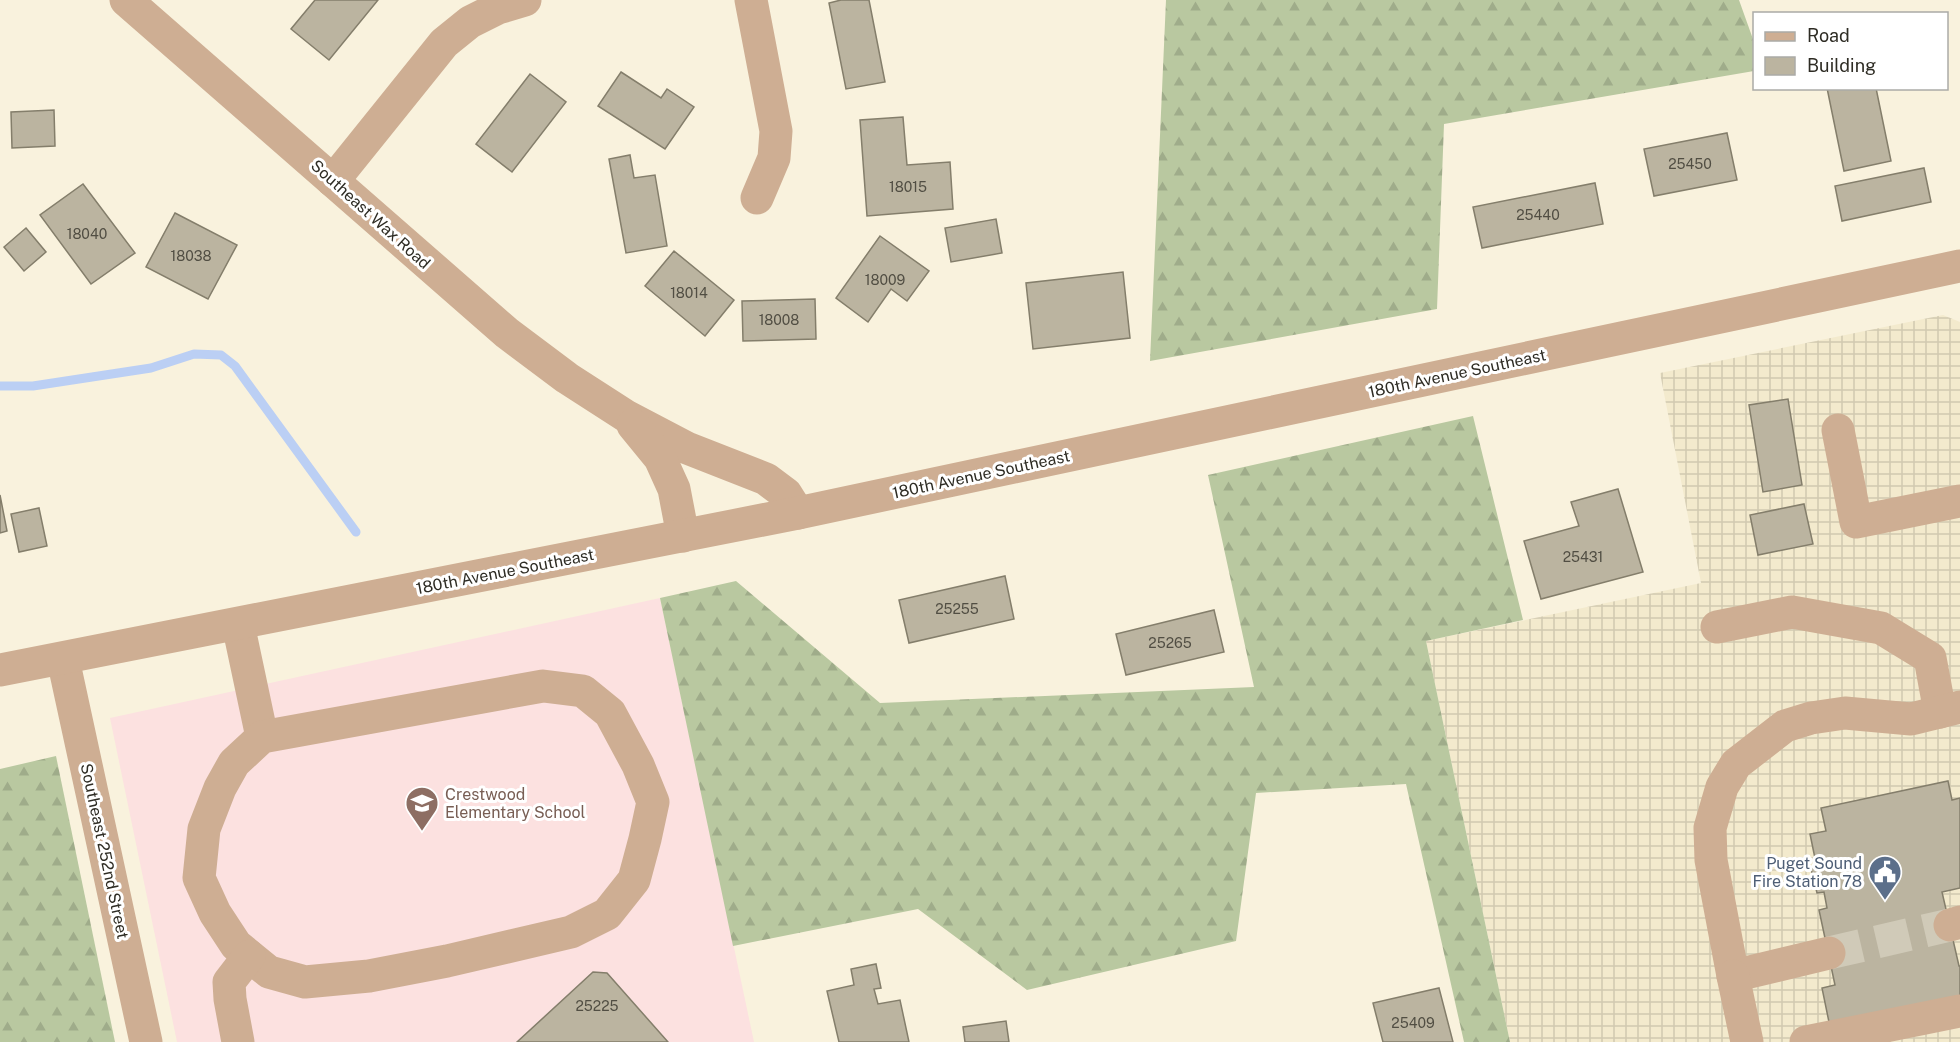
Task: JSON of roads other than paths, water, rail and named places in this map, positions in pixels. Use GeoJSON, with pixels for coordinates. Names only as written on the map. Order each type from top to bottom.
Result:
{"type":"FeatureCollection","features":[{"type":"Feature","properties":{"kind":"street","name":"Southeast Wax Road"},"geometry":{"type":"LineString","coordinates":[[126,0],[507,333],[567,378],[626,417],[687,448],[766,479],[786,494],[798,513]]}},
{"type":"Feature","properties":{"kind":"street"},"geometry":{"type":"LineString","coordinates":[[333,181],[444,44],[470,22],[498,8],[525,0]]}},
{"type":"Feature","properties":{"kind":"street"},"geometry":{"type":"LineString","coordinates":[[751,0],[776,131],[774,158],[757,198]]}},
{"type":"Feature","properties":{"kind":"street","name":"180th Avenue Southeast"},"geometry":{"type":"LineString","coordinates":[[0,670],[798,513],[1960,266]]}},
{"type":"Feature","properties":{"kind":"street","name":"Southeast Wax Road"},"geometry":{"type":"LineString","coordinates":[[626,417],[660,458],[674,489],[683,536]]}},
{"type":"Feature","properties":{"kind":"street"},"geometry":{"type":"LineString","coordinates":[[1838,430],[1856,522],[1960,501]]}},
{"type":"Feature","properties":{"kind":"street"},"geometry":{"type":"LineString","coordinates":[[1716,627],[1792,612],[1881,628],[1930,658],[1950,709],[1911,719],[1845,713],[1811,718],[1785,726],[1736,764],[1722,787],[1710,828],[1711,860],[1747,1042]]}},
{"type":"Feature","properties":{"kind":"street"},"geometry":{"type":"LineString","coordinates":[[238,624],[262,737]]}},
{"type":"Feature","properties":{"kind":"street","name":"Southeast 252nd Street"},"geometry":{"type":"LineString","coordinates":[[63,659],[146,1042]]}},
{"type":"Feature","properties":{"kind":"street"},"geometry":{"type":"LineString","coordinates":[[543,686],[583,691],[610,712],[638,765],[653,802],[634,880],[607,914],[571,932],[369,976],[305,982],[269,972],[236,945],[215,913],[199,878],[204,829],[220,788],[234,763],[262,737],[543,686]]}},
{"type":"Feature","properties":{"kind":"street"},"geometry":{"type":"LineString","coordinates":[[1733,976],[1829,953]]}},
{"type":"Feature","properties":{"kind":"street"},"geometry":{"type":"LineString","coordinates":[[238,1042],[229,982],[249,956]]}},
{"type":"Feature","properties":{"kind":"street"},"geometry":{"type":"LineString","coordinates":[[1806,1042],[1960,1011]]}},
{"type":"Feature","properties":{"kind":"waterway"},"geometry":{"type":"LineString","coordinates":[[0,386],[33,386],[151,368],[194,354],[221,355],[235,366],[356,532]]}},
{"type":"Feature","properties":{"kind":"tunnel"},"geometry":{"type":"LineString","coordinates":[[1829,953],[1950,925]]}},
{"type":"Feature","properties":{"kind":"place","name":"Crestwood Elementary School"},"geometry":{"type":"Point","coordinates":[422,832]}},
{"type":"Feature","properties":{"kind":"place","name":"Puget Sound Fire Station 78"},"geometry":{"type":"Point","coordinates":[1885,901]}}]}
